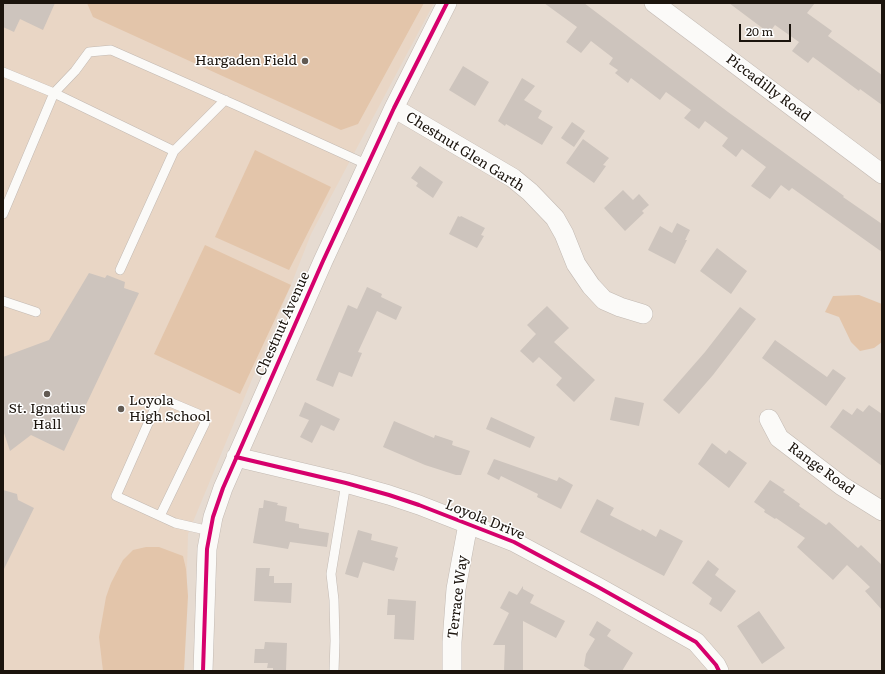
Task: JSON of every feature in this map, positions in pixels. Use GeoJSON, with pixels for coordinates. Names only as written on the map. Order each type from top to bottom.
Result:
{"type":"FeatureCollection","features":[{"type":"Feature","properties":{"kind":"street","name":"Chestnut Avenue"},"geometry":{"type":"LineString","coordinates":[[203,671],[206,562],[213,517],[236,458],[323,261],[394,108],[447,3]]}},
{"type":"Feature","properties":{"kind":"street","name":"Piccadilly Road"},"geometry":{"type":"LineString","coordinates":[[654,3],[882,174]]}},
{"type":"Feature","properties":{"kind":"street","name":"Chestnut Glen Garth"},"geometry":{"type":"LineString","coordinates":[[394,108],[513,178],[530,192],[555,218],[564,234],[576,264],[591,286],[604,300],[620,308],[643,314]]}},
{"type":"Feature","properties":{"kind":"street","name":"Range Road"},"geometry":{"type":"LineString","coordinates":[[769,419],[779,438],[842,486],[882,511]]}},
{"type":"Feature","properties":{"kind":"street","name":"Loyola Drive"},"geometry":{"type":"LineString","coordinates":[[236,458],[346,483],[419,505],[514,542],[696,642],[720,671]]}},
{"type":"Feature","properties":{"kind":"street","name":"Terrace Way"},"geometry":{"type":"LineString","coordinates":[[452,671],[452,642],[456,588],[468,524]]}},
{"type":"Feature","properties":{"kind":"lane"},"geometry":{"type":"LineString","coordinates":[[3,214],[54,93],[75,71],[89,52],[111,50],[368,165]]}},
{"type":"Feature","properties":{"kind":"lane"},"geometry":{"type":"LineString","coordinates":[[3,72],[54,93],[174,151]]}},
{"type":"Feature","properties":{"kind":"lane"},"geometry":{"type":"LineString","coordinates":[[120,270],[174,151],[225,100]]}},
{"type":"Feature","properties":{"kind":"lane"},"geometry":{"type":"LineString","coordinates":[[3,301],[36,312]]}},
{"type":"Feature","properties":{"kind":"lane"},"geometry":{"type":"LineString","coordinates":[[160,516],[205,423],[203,416],[165,400],[158,401],[116,496],[175,523],[210,531]]}},
{"type":"Feature","properties":{"kind":"lane"},"geometry":{"type":"LineString","coordinates":[[334,671],[334,600],[331,574],[346,483]]}},
{"type":"Feature","properties":{"kind":"shaded area","name":"Loyola High School"},"geometry":{"type":"Polygon","coordinates":[[[3,3],[434,3],[311,234],[188,534],[184,671],[3,671],[3,3]]]}},
{"type":"Feature","properties":{"kind":"shaded area","name":"Hargaden Field"},"geometry":{"type":"Polygon","coordinates":[[[87,3],[424,3],[358,124],[341,130],[93,17],[87,3]]]}},
{"type":"Feature","properties":{"kind":"shaded area"},"geometry":{"type":"Polygon","coordinates":[[[255,150],[331,187],[289,270],[215,237],[255,150]]]}},
{"type":"Feature","properties":{"kind":"shaded area"},"geometry":{"type":"Polygon","coordinates":[[[205,245],[291,285],[240,394],[154,354],[205,245]]]}},
{"type":"Feature","properties":{"kind":"shaded area"},"geometry":{"type":"Polygon","coordinates":[[[859,295],[882,304],[882,342],[874,348],[860,351],[851,342],[839,317],[825,312],[833,296],[859,295]]]}},
{"type":"Feature","properties":{"kind":"shaded area"},"geometry":{"type":"Polygon","coordinates":[[[146,547],[159,547],[183,556],[186,569],[188,596],[184,671],[103,671],[99,637],[106,597],[111,583],[123,560],[133,550],[146,547]]]}},
{"type":"Feature","properties":{"kind":"building"},"geometry":{"type":"Polygon","coordinates":[[[3,3],[55,3],[43,30],[20,19],[14,32],[3,27],[3,3]]]}},
{"type":"Feature","properties":{"kind":"building"},"geometry":{"type":"Polygon","coordinates":[[[544,3],[584,3],[728,112],[882,224],[882,252],[792,188],[789,191],[781,185],[770,199],[751,186],[766,167],[742,149],[736,157],[722,146],[728,138],[705,121],[699,129],[684,118],[691,110],[666,92],[660,100],[631,78],[628,83],[615,73],[618,70],[609,64],[613,58],[591,41],[581,53],[566,42],[577,27],[544,3]]]}},
{"type":"Feature","properties":{"kind":"building"},"geometry":{"type":"Polygon","coordinates":[[[729,3],[815,3],[807,13],[832,31],[828,36],[882,75],[882,105],[860,89],[859,91],[813,57],[808,63],[792,51],[799,42],[775,25],[769,33],[729,3]]]}},
{"type":"Feature","properties":{"kind":"building"},"geometry":{"type":"Polygon","coordinates":[[[463,66],[489,82],[475,106],[449,90],[463,66]]]}},
{"type":"Feature","properties":{"kind":"building"},"geometry":{"type":"Polygon","coordinates":[[[522,78],[535,86],[524,100],[542,111],[538,118],[553,127],[542,145],[498,121],[522,78]]]}},
{"type":"Feature","properties":{"kind":"building"},"geometry":{"type":"Polygon","coordinates":[[[572,122],[585,131],[574,147],[561,138],[572,122]]]}},
{"type":"Feature","properties":{"kind":"building"},"geometry":{"type":"Polygon","coordinates":[[[583,139],[609,158],[603,165],[606,166],[594,183],[566,163],[583,139]]]}},
{"type":"Feature","properties":{"kind":"building"},"geometry":{"type":"Polygon","coordinates":[[[420,166],[443,182],[433,198],[416,186],[418,183],[411,178],[420,166]]]}},
{"type":"Feature","properties":{"kind":"building"},"geometry":{"type":"Polygon","coordinates":[[[623,190],[633,200],[639,194],[649,205],[642,211],[644,213],[625,231],[604,208],[623,190]]]}},
{"type":"Feature","properties":{"kind":"building"},"geometry":{"type":"Polygon","coordinates":[[[458,216],[461,216],[485,228],[481,235],[484,236],[477,248],[449,234],[458,216]]]}},
{"type":"Feature","properties":{"kind":"building"},"geometry":{"type":"Polygon","coordinates":[[[677,223],[690,230],[685,240],[687,240],[675,264],[648,250],[660,226],[672,233],[677,223]]]}},
{"type":"Feature","properties":{"kind":"building"},"geometry":{"type":"Polygon","coordinates":[[[717,248],[747,271],[731,294],[700,271],[717,248]]]}},
{"type":"Feature","properties":{"kind":"building","name":"St. Ignatius Hall"},"geometry":{"type":"Polygon","coordinates":[[[89,273],[105,278],[107,275],[125,282],[124,288],[139,293],[64,451],[31,435],[10,451],[3,430],[3,357],[49,340],[89,273]]]}},
{"type":"Feature","properties":{"kind":"building"},"geometry":{"type":"Polygon","coordinates":[[[367,287],[382,294],[381,297],[402,307],[396,320],[377,311],[358,352],[362,353],[352,377],[339,372],[333,387],[316,380],[348,305],[357,309],[367,287]]]}},
{"type":"Feature","properties":{"kind":"building"},"geometry":{"type":"Polygon","coordinates":[[[547,306],[569,328],[554,342],[595,380],[574,402],[556,385],[562,378],[539,357],[533,363],[520,351],[536,334],[527,325],[547,306]]]}},
{"type":"Feature","properties":{"kind":"building"},"geometry":{"type":"Polygon","coordinates":[[[740,307],[756,319],[713,375],[679,414],[663,400],[705,352],[740,307]]]}},
{"type":"Feature","properties":{"kind":"building"},"geometry":{"type":"Polygon","coordinates":[[[775,340],[827,377],[833,369],[846,378],[826,406],[762,358],[775,340]]]}},
{"type":"Feature","properties":{"kind":"building"},"geometry":{"type":"Polygon","coordinates":[[[615,397],[644,403],[639,426],[610,420],[615,397]]]}},
{"type":"Feature","properties":{"kind":"building"},"geometry":{"type":"Polygon","coordinates":[[[305,402],[340,419],[334,431],[321,425],[312,443],[300,437],[309,420],[299,416],[305,402]]]}},
{"type":"Feature","properties":{"kind":"building"},"geometry":{"type":"Polygon","coordinates":[[[869,405],[882,414],[882,466],[830,427],[843,409],[852,415],[857,408],[863,412],[869,405]]]}},
{"type":"Feature","properties":{"kind":"building"},"geometry":{"type":"Polygon","coordinates":[[[491,417],[535,437],[530,448],[486,429],[491,417]]]}},
{"type":"Feature","properties":{"kind":"building"},"geometry":{"type":"Polygon","coordinates":[[[394,421],[434,438],[435,435],[453,441],[452,445],[470,451],[461,475],[456,475],[425,465],[383,447],[394,421]]]}},
{"type":"Feature","properties":{"kind":"building"},"geometry":{"type":"Polygon","coordinates":[[[712,443],[726,454],[729,450],[747,463],[729,488],[698,464],[712,443]]]}},
{"type":"Feature","properties":{"kind":"building"},"geometry":{"type":"Polygon","coordinates":[[[494,459],[557,481],[559,477],[573,485],[561,509],[537,497],[538,494],[501,476],[499,480],[487,474],[494,459]]]}},
{"type":"Feature","properties":{"kind":"building"},"geometry":{"type":"Polygon","coordinates":[[[770,480],[785,490],[783,492],[800,504],[799,506],[826,525],[829,522],[858,548],[861,545],[882,565],[882,610],[865,591],[870,587],[847,565],[833,580],[797,547],[805,538],[776,518],[775,519],[764,512],[765,510],[754,502],[770,480]]]}},
{"type":"Feature","properties":{"kind":"building"},"geometry":{"type":"Polygon","coordinates":[[[3,490],[17,494],[18,500],[34,508],[3,571],[3,490]]]}},
{"type":"Feature","properties":{"kind":"building"},"geometry":{"type":"Polygon","coordinates":[[[597,499],[614,508],[610,515],[641,531],[642,529],[656,537],[660,529],[683,541],[664,576],[580,532],[597,499]]]}},
{"type":"Feature","properties":{"kind":"building"},"geometry":{"type":"Polygon","coordinates":[[[264,500],[278,503],[277,505],[287,507],[285,521],[299,524],[299,528],[329,533],[327,547],[290,542],[288,549],[253,543],[259,508],[263,508],[264,500]]]}},
{"type":"Feature","properties":{"kind":"building"},"geometry":{"type":"Polygon","coordinates":[[[358,530],[372,534],[371,540],[398,547],[395,557],[398,558],[394,571],[363,562],[358,578],[345,574],[358,530]]]}},
{"type":"Feature","properties":{"kind":"building"},"geometry":{"type":"Polygon","coordinates":[[[708,560],[719,569],[715,575],[736,591],[721,612],[709,604],[712,598],[692,583],[708,560]]]}},
{"type":"Feature","properties":{"kind":"building"},"geometry":{"type":"Polygon","coordinates":[[[256,568],[270,568],[269,576],[274,576],[274,583],[292,583],[291,603],[254,601],[256,568]]]}},
{"type":"Feature","properties":{"kind":"building"},"geometry":{"type":"Polygon","coordinates":[[[523,586],[523,589],[534,595],[530,603],[565,621],[556,638],[523,621],[523,671],[504,671],[505,645],[493,645],[509,613],[500,608],[509,591],[517,595],[523,586]]]}},
{"type":"Feature","properties":{"kind":"building"},"geometry":{"type":"Polygon","coordinates":[[[388,599],[416,601],[414,640],[394,639],[395,615],[387,615],[388,599]]]}},
{"type":"Feature","properties":{"kind":"building"},"geometry":{"type":"Polygon","coordinates":[[[759,611],[785,648],[762,664],[737,626],[759,611]]]}},
{"type":"Feature","properties":{"kind":"building"},"geometry":{"type":"Polygon","coordinates":[[[597,621],[611,630],[607,636],[633,653],[622,671],[592,671],[584,666],[586,654],[595,639],[589,635],[597,621]]]}},
{"type":"Feature","properties":{"kind":"building"},"geometry":{"type":"Polygon","coordinates":[[[265,642],[287,643],[286,671],[273,671],[273,668],[267,668],[268,663],[254,663],[255,649],[264,649],[265,642]]]}},
{"type":"Feature","properties":{"kind":"cycle path"},"geometry":{"type":"LineString","coordinates":[[203,671],[207,549],[213,517],[223,488],[323,261],[394,108],[447,3]]}},
{"type":"Feature","properties":{"kind":"cycle path"},"geometry":{"type":"LineString","coordinates":[[236,457],[346,483],[389,495],[514,542],[696,642],[716,665],[719,671]]}},
{"type":"Feature","properties":{"kind":"place","name":"Hargaden Field"},"geometry":{"type":"Point","coordinates":[305,61]}},
{"type":"Feature","properties":{"kind":"place","name":"St. Ignatius Hall"},"geometry":{"type":"Point","coordinates":[47,394]}},
{"type":"Feature","properties":{"kind":"place","name":"Loyola High School"},"geometry":{"type":"Point","coordinates":[121,409]}}]}
